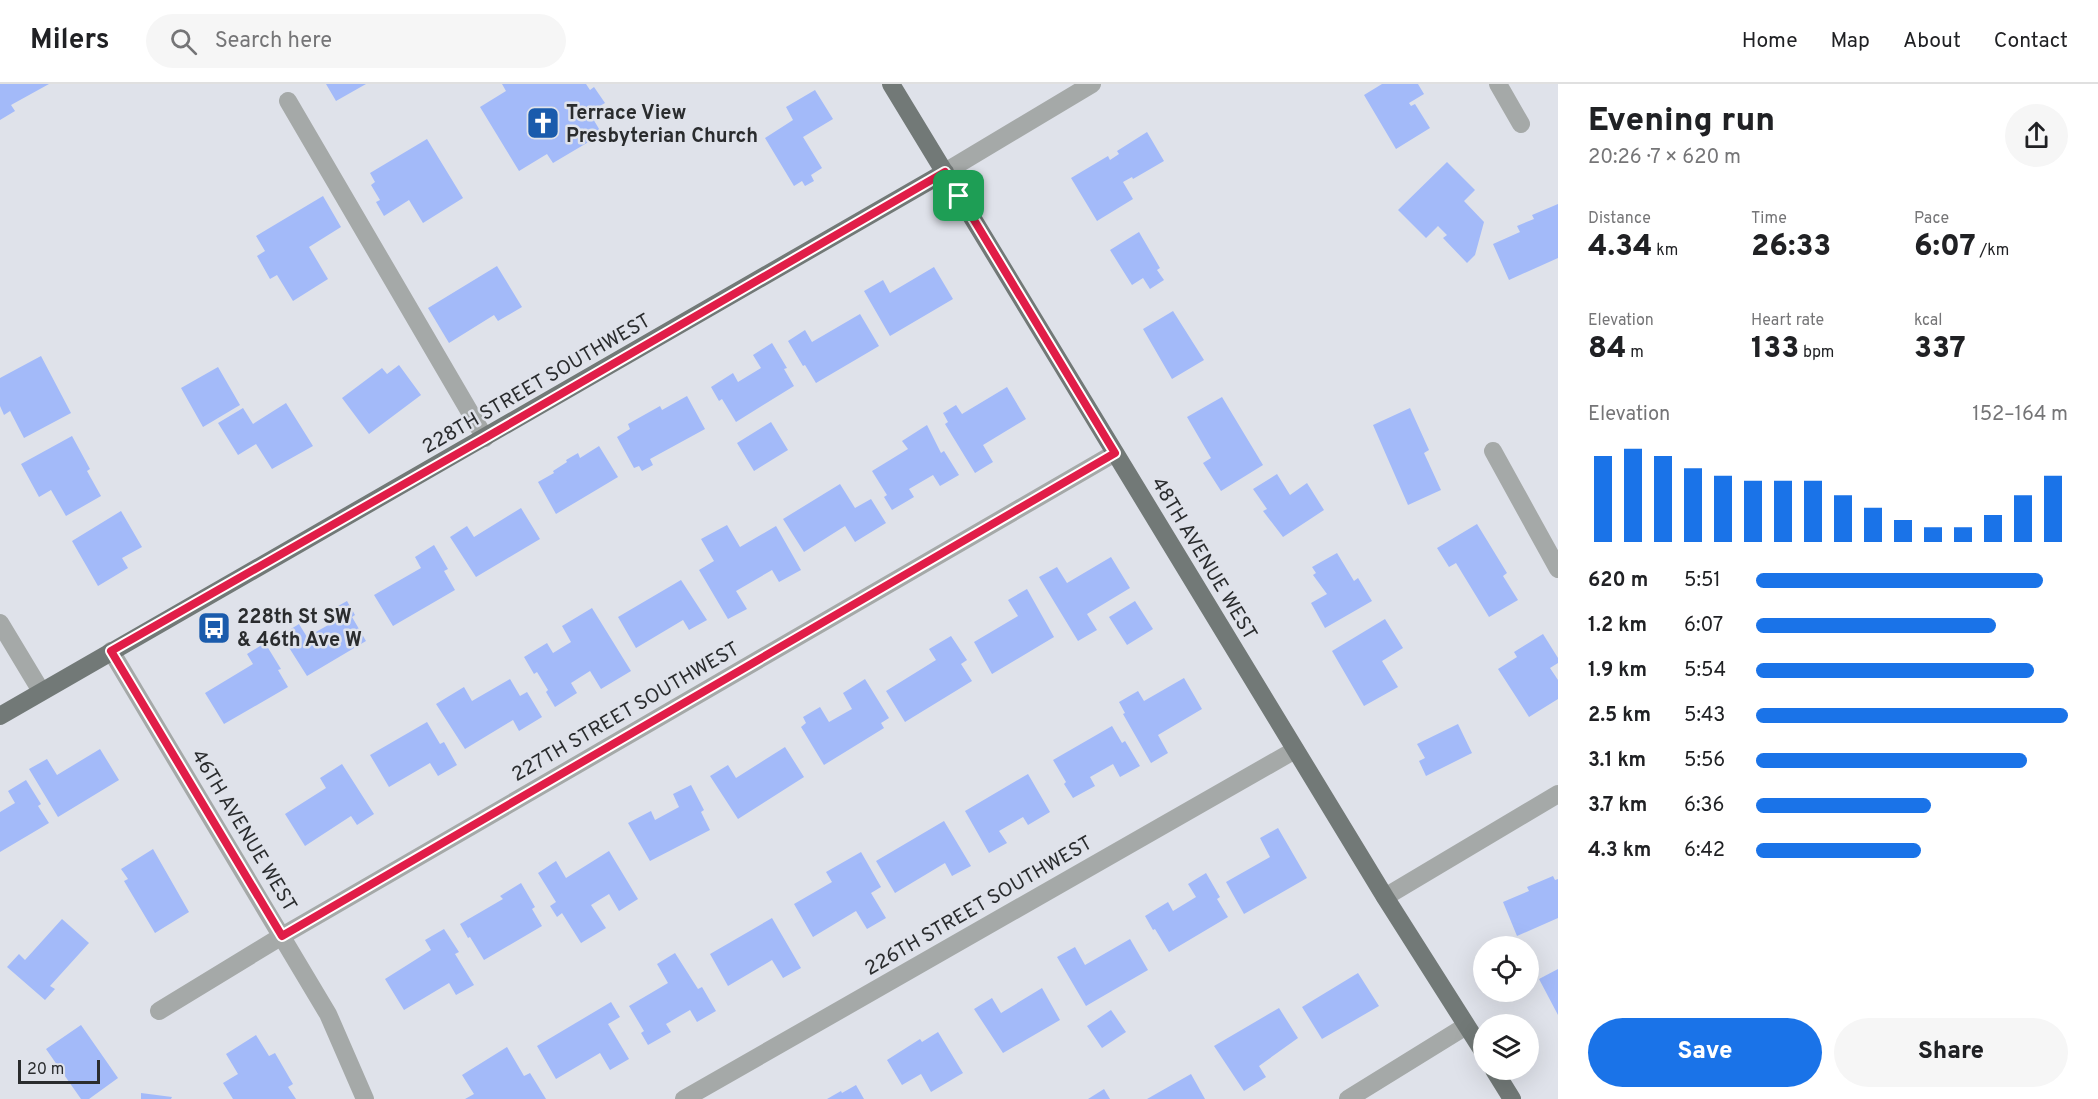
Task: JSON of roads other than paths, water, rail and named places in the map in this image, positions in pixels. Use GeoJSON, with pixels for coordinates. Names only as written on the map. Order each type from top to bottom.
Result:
{"type":"FeatureCollection","features":[{"type":"Feature","properties":{"kind":"main road","name":"48TH AVENUE WEST"},"geometry":{"type":"LineString","coordinates":[[891,84],[1295,750],[1473,1036]]}},
{"type":"Feature","properties":{"kind":"main road","name":"228TH STREET SOUTHWEST"},"geometry":{"type":"LineString","coordinates":[[0,716],[945,172]]}},
{"type":"Feature","properties":{"kind":"main road"},"geometry":{"type":"LineString","coordinates":[[1500,1080],[1512,1099]]}},
{"type":"Feature","properties":{"kind":"street","name":"228TH STREET SOUTHWEST"},"geometry":{"type":"LineString","coordinates":[[945,172],[1092,84]]}},
{"type":"Feature","properties":{"kind":"street"},"geometry":{"type":"LineString","coordinates":[[1498,84],[1521,124]]}},
{"type":"Feature","properties":{"kind":"street"},"geometry":{"type":"LineString","coordinates":[[288,101],[485,438]]}},
{"type":"Feature","properties":{"kind":"street"},"geometry":{"type":"LineString","coordinates":[[1493,451],[1558,569]]}},
{"type":"Feature","properties":{"kind":"street","name":"227TH STREET SOUTHWEST"},"geometry":{"type":"LineString","coordinates":[[159,1011],[282,936],[1115,453]]}},
{"type":"Feature","properties":{"kind":"street"},"geometry":{"type":"LineString","coordinates":[[0,623],[41,692]]}},
{"type":"Feature","properties":{"kind":"street","name":"46TH AVENUE WEST"},"geometry":{"type":"LineString","coordinates":[[111,651],[328,1014],[364,1099]]}},
{"type":"Feature","properties":{"kind":"street","name":"226TH STREET SOUTHWEST"},"geometry":{"type":"LineString","coordinates":[[684,1099],[1295,750]]}},
{"type":"Feature","properties":{"kind":"street"},"geometry":{"type":"LineString","coordinates":[[1385,897],[1558,794]]}},
{"type":"Feature","properties":{"kind":"street"},"geometry":{"type":"LineString","coordinates":[[1348,1099],[1466,1026]]}},
{"type":"Feature","properties":{"kind":"place","name":"Terrace View Presbyterian Church"},"geometry":{"type":"Point","coordinates":[543,123]}},
{"type":"Feature","properties":{"kind":"place","name":"228th St SW & 46th Ave W"},"geometry":{"type":"Point","coordinates":[214,628]}}]}
